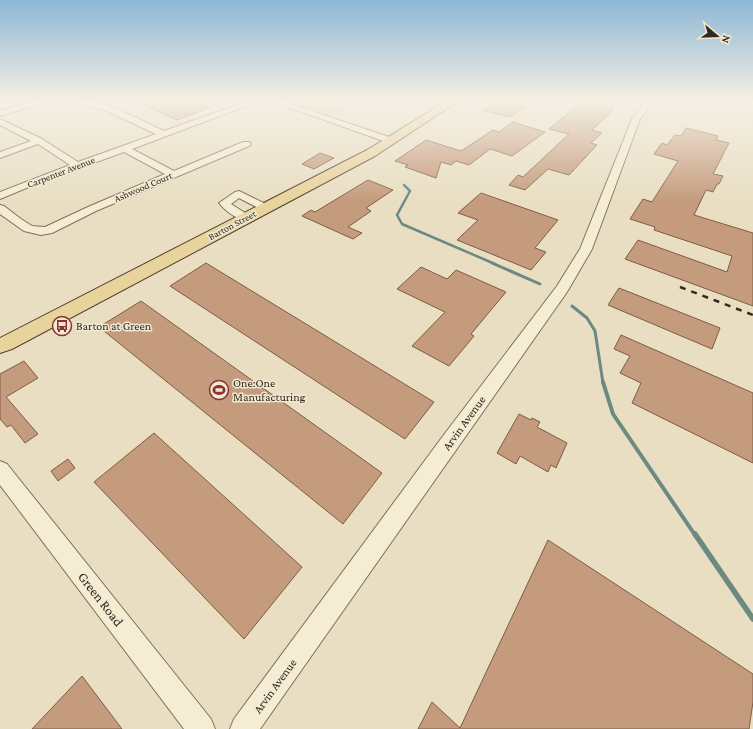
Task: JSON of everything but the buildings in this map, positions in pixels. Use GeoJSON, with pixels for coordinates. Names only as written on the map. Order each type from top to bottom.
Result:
{"type":"FeatureCollection","features":[{"type":"Feature","properties":{"kind":"main road","name":"Barton Street"},"geometry":{"type":"LineString","coordinates":[[2,347],[403,134]]}},
{"type":"Feature","properties":{"kind":"street"},"geometry":{"type":"LineString","coordinates":[[25,134],[39,141],[78,166]]}},
{"type":"Feature","properties":{"kind":"street","name":"Carpenter Avenue"},"geometry":{"type":"LineString","coordinates":[[0,196],[163,134]]}},
{"type":"Feature","properties":{"kind":"street"},"geometry":{"type":"LineString","coordinates":[[372,134],[392,141]]}},
{"type":"Feature","properties":{"kind":"street","name":"Arvin Avenue"},"geometry":{"type":"LineString","coordinates":[[244,729],[562,289],[586,249],[630,134]]}},
{"type":"Feature","properties":{"kind":"street"},"geometry":{"type":"LineString","coordinates":[[0,155],[39,141]]}},
{"type":"Feature","properties":{"kind":"street","name":"Ashwood Court"},"geometry":{"type":"LineString","coordinates":[[0,208],[20,225],[34,232],[41,232],[246,144]]}},
{"type":"Feature","properties":{"kind":"street"},"geometry":{"type":"LineString","coordinates":[[124,148],[174,175]]}},
{"type":"Feature","properties":{"kind":"street"},"geometry":{"type":"LineString","coordinates":[[247,218],[227,206],[225,203],[239,194],[266,208]]}},
{"type":"Feature","properties":{"kind":"street","name":"Green Road"},"geometry":{"type":"LineString","coordinates":[[0,470],[201,729]]}},
{"type":"Feature","properties":{"kind":"waterway"},"geometry":{"type":"LineString","coordinates":[[404,185],[410,191],[397,215],[402,224],[495,264]]}},
{"type":"Feature","properties":{"kind":"waterway"},"geometry":{"type":"LineString","coordinates":[[492,263],[540,284]]}},
{"type":"Feature","properties":{"kind":"waterway"},"geometry":{"type":"LineString","coordinates":[[572,306],[587,318],[595,331],[603,383]]}},
{"type":"Feature","properties":{"kind":"waterway"},"geometry":{"type":"LineString","coordinates":[[603,382],[613,414],[695,535]]}},
{"type":"Feature","properties":{"kind":"waterway"},"geometry":{"type":"LineString","coordinates":[[695,534],[753,619]]}},
{"type":"Feature","properties":{"kind":"railway"},"geometry":{"type":"LineString","coordinates":[[680,287],[753,315]]}},
{"type":"Feature","properties":{"kind":"place","name":"Barton at Green"},"geometry":{"type":"Point","coordinates":[62,326]}},
{"type":"Feature","properties":{"kind":"place","name":"One:One Manufacturing"},"geometry":{"type":"Point","coordinates":[219,390]}}]}
